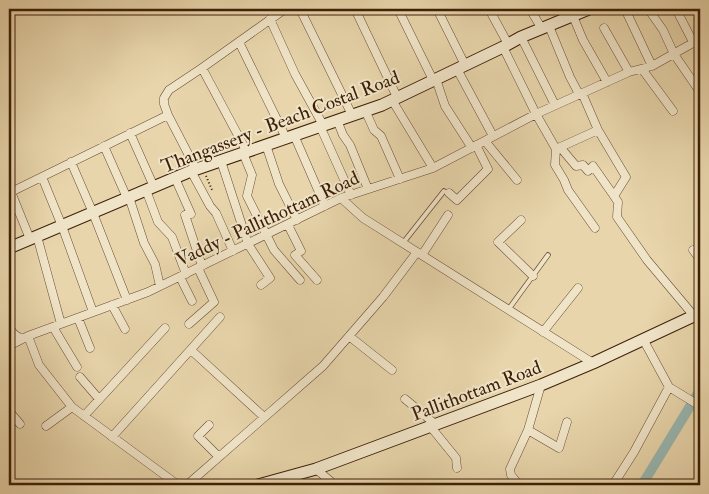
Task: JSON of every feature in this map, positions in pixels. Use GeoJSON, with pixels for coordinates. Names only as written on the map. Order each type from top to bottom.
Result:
{"type":"FeatureCollection","features":[{"type":"Feature","properties":{"kind":"street"},"geometry":{"type":"LineString","coordinates":[[233,251],[168,115],[164,98],[169,90],[284,9]]}},
{"type":"Feature","properties":{"kind":"street"},"geometry":{"type":"LineString","coordinates":[[300,9],[352,115]]}},
{"type":"Feature","properties":{"kind":"street"},"geometry":{"type":"LineString","coordinates":[[355,9],[395,98],[433,168]]}},
{"type":"Feature","properties":{"kind":"street"},"geometry":{"type":"LineString","coordinates":[[398,9],[445,106],[488,169],[457,200],[446,192]]}},
{"type":"Feature","properties":{"kind":"street"},"geometry":{"type":"LineString","coordinates":[[437,9],[493,136]]}},
{"type":"Feature","properties":{"kind":"street"},"geometry":{"type":"LineString","coordinates":[[489,9],[536,114],[558,148],[576,166],[583,165],[588,170],[593,166],[618,202],[617,217],[647,260],[697,314]]}},
{"type":"Feature","properties":{"kind":"street"},"geometry":{"type":"LineString","coordinates":[[530,9],[545,27],[598,130],[626,177],[614,196]]}},
{"type":"Feature","properties":{"kind":"street"},"geometry":{"type":"LineString","coordinates":[[625,9],[652,66]]}},
{"type":"Feature","properties":{"kind":"street"},"geometry":{"type":"LineString","coordinates":[[676,9],[698,41]]}},
{"type":"Feature","properties":{"kind":"street"},"geometry":{"type":"LineString","coordinates":[[582,11],[583,40],[607,82]]}},
{"type":"Feature","properties":{"kind":"street","name":"Thangassery - Beach Costal Road"},"geometry":{"type":"LineString","coordinates":[[9,248],[194,170],[352,115],[395,98],[506,46],[521,37],[582,11]]}},
{"type":"Feature","properties":{"kind":"street"},"geometry":{"type":"LineString","coordinates":[[651,13],[663,30],[674,54],[700,92]]}},
{"type":"Feature","properties":{"kind":"street"},"geometry":{"type":"LineString","coordinates":[[270,19],[321,126],[351,195]]}},
{"type":"Feature","properties":{"kind":"street"},"geometry":{"type":"LineString","coordinates":[[604,28],[629,72]]}},
{"type":"Feature","properties":{"kind":"street"},"geometry":{"type":"LineString","coordinates":[[521,37],[555,105]]}},
{"type":"Feature","properties":{"kind":"street","name":"Vaddy - Pallithottam Road"},"geometry":{"type":"LineString","coordinates":[[9,346],[25,338],[160,286],[341,198],[433,168],[536,114],[629,72],[652,66],[698,41]]}},
{"type":"Feature","properties":{"kind":"street"},"geometry":{"type":"LineString","coordinates":[[239,42],[325,206]]}},
{"type":"Feature","properties":{"kind":"street"},"geometry":{"type":"LineString","coordinates":[[202,68],[245,152],[252,175],[247,196],[274,250],[300,280]]}},
{"type":"Feature","properties":{"kind":"street"},"geometry":{"type":"LineString","coordinates":[[642,69],[673,110]]}},
{"type":"Feature","properties":{"kind":"street"},"geometry":{"type":"LineString","coordinates":[[365,110],[374,130],[381,136],[400,179]]}},
{"type":"Feature","properties":{"kind":"street"},"geometry":{"type":"LineString","coordinates":[[61,324],[33,238],[10,193],[168,115]]}},
{"type":"Feature","properties":{"kind":"street"},"geometry":{"type":"LineString","coordinates":[[337,120],[343,135],[350,145],[368,189]]}},
{"type":"Feature","properties":{"kind":"street"},"geometry":{"type":"LineString","coordinates":[[558,148],[598,130]]}},
{"type":"Feature","properties":{"kind":"street"},"geometry":{"type":"LineString","coordinates":[[130,133],[150,189],[158,222],[172,237],[192,301]]}},
{"type":"Feature","properties":{"kind":"street"},"geometry":{"type":"LineString","coordinates":[[485,141],[517,180]]}},
{"type":"Feature","properties":{"kind":"street"},"geometry":{"type":"LineString","coordinates":[[266,145],[279,184],[297,220]]}},
{"type":"Feature","properties":{"kind":"street"},"geometry":{"type":"LineString","coordinates":[[104,146],[128,198],[144,243],[155,264],[160,286]]}},
{"type":"Feature","properties":{"kind":"street"},"geometry":{"type":"LineString","coordinates":[[558,148],[555,165],[568,190],[595,228]]}},
{"type":"Feature","properties":{"kind":"street"},"geometry":{"type":"LineString","coordinates":[[221,161],[248,244],[270,278],[261,285]]}},
{"type":"Feature","properties":{"kind":"street"},"geometry":{"type":"LineString","coordinates":[[71,162],[127,300]]}},
{"type":"Feature","properties":{"kind":"street"},"geometry":{"type":"LineString","coordinates":[[42,177],[93,312]]}},
{"type":"Feature","properties":{"kind":"street"},"geometry":{"type":"LineString","coordinates":[[175,178],[191,214],[185,215],[200,267],[214,302],[189,324]]}},
{"type":"Feature","properties":{"kind":"street"},"geometry":{"type":"LineString","coordinates":[[341,198],[363,218],[594,363]]}},
{"type":"Feature","properties":{"kind":"street"},"geometry":{"type":"LineString","coordinates":[[187,485],[323,366],[420,254],[448,215]]}},
{"type":"Feature","properties":{"kind":"street"},"geometry":{"type":"LineString","coordinates":[[521,220],[498,242],[532,276]]}},
{"type":"Feature","properties":{"kind":"street"},"geometry":{"type":"LineString","coordinates":[[288,224],[301,251],[295,255],[317,280]]}},
{"type":"Feature","properties":{"kind":"street"},"geometry":{"type":"LineString","coordinates":[[693,250],[700,258]]}},
{"type":"Feature","properties":{"kind":"street"},"geometry":{"type":"LineString","coordinates":[[544,332],[578,288]]}},
{"type":"Feature","properties":{"kind":"street"},"geometry":{"type":"LineString","coordinates":[[112,305],[125,329]]}},
{"type":"Feature","properties":{"kind":"street","name":"Pallithottam Road"},"geometry":{"type":"LineString","coordinates":[[258,485],[316,469],[541,385],[594,363],[697,314]]}},
{"type":"Feature","properties":{"kind":"street"},"geometry":{"type":"LineString","coordinates":[[112,438],[220,317]]}},
{"type":"Feature","properties":{"kind":"street"},"geometry":{"type":"LineString","coordinates":[[78,318],[90,348]]}},
{"type":"Feature","properties":{"kind":"street"},"geometry":{"type":"LineString","coordinates":[[53,327],[76,367]]}},
{"type":"Feature","properties":{"kind":"street"},"geometry":{"type":"LineString","coordinates":[[9,328],[15,335],[25,338],[40,365],[72,407],[178,485]]}},
{"type":"Feature","properties":{"kind":"street"},"geometry":{"type":"LineString","coordinates":[[84,416],[165,328]]}},
{"type":"Feature","properties":{"kind":"street"},"geometry":{"type":"LineString","coordinates":[[349,336],[392,370]]}},
{"type":"Feature","properties":{"kind":"street"},"geometry":{"type":"LineString","coordinates":[[643,339],[672,390],[700,406]]}},
{"type":"Feature","properties":{"kind":"street"},"geometry":{"type":"LineString","coordinates":[[191,350],[264,417]]}},
{"type":"Feature","properties":{"kind":"street"},"geometry":{"type":"LineString","coordinates":[[80,376],[99,399]]}},
{"type":"Feature","properties":{"kind":"street"},"geometry":{"type":"LineString","coordinates":[[519,485],[511,475],[510,469],[528,430],[541,385]]}},
{"type":"Feature","properties":{"kind":"street"},"geometry":{"type":"LineString","coordinates":[[613,485],[672,390]]}},
{"type":"Feature","properties":{"kind":"street"},"geometry":{"type":"LineString","coordinates":[[406,399],[433,425],[456,458],[457,468]]}},
{"type":"Feature","properties":{"kind":"street"},"geometry":{"type":"LineString","coordinates":[[46,426],[72,407]]}},
{"type":"Feature","properties":{"kind":"street"},"geometry":{"type":"LineString","coordinates":[[9,411],[20,424]]}},
{"type":"Feature","properties":{"kind":"street"},"geometry":{"type":"LineString","coordinates":[[528,430],[559,448],[567,422]]}},
{"type":"Feature","properties":{"kind":"street"},"geometry":{"type":"LineString","coordinates":[[209,426],[198,436],[219,457]]}},
{"type":"Feature","properties":{"kind":"street"},"geometry":{"type":"LineString","coordinates":[[316,469],[335,485]]}},
{"type":"Feature","properties":{"kind":"lane"},"geometry":{"type":"LineString","coordinates":[[403,243],[446,192]]}},
{"type":"Feature","properties":{"kind":"lane"},"geometry":{"type":"LineString","coordinates":[[508,310],[548,255]]}},
{"type":"Feature","properties":{"kind":"waterway"},"geometry":{"type":"LineString","coordinates":[[642,485],[700,390]]}}]}
